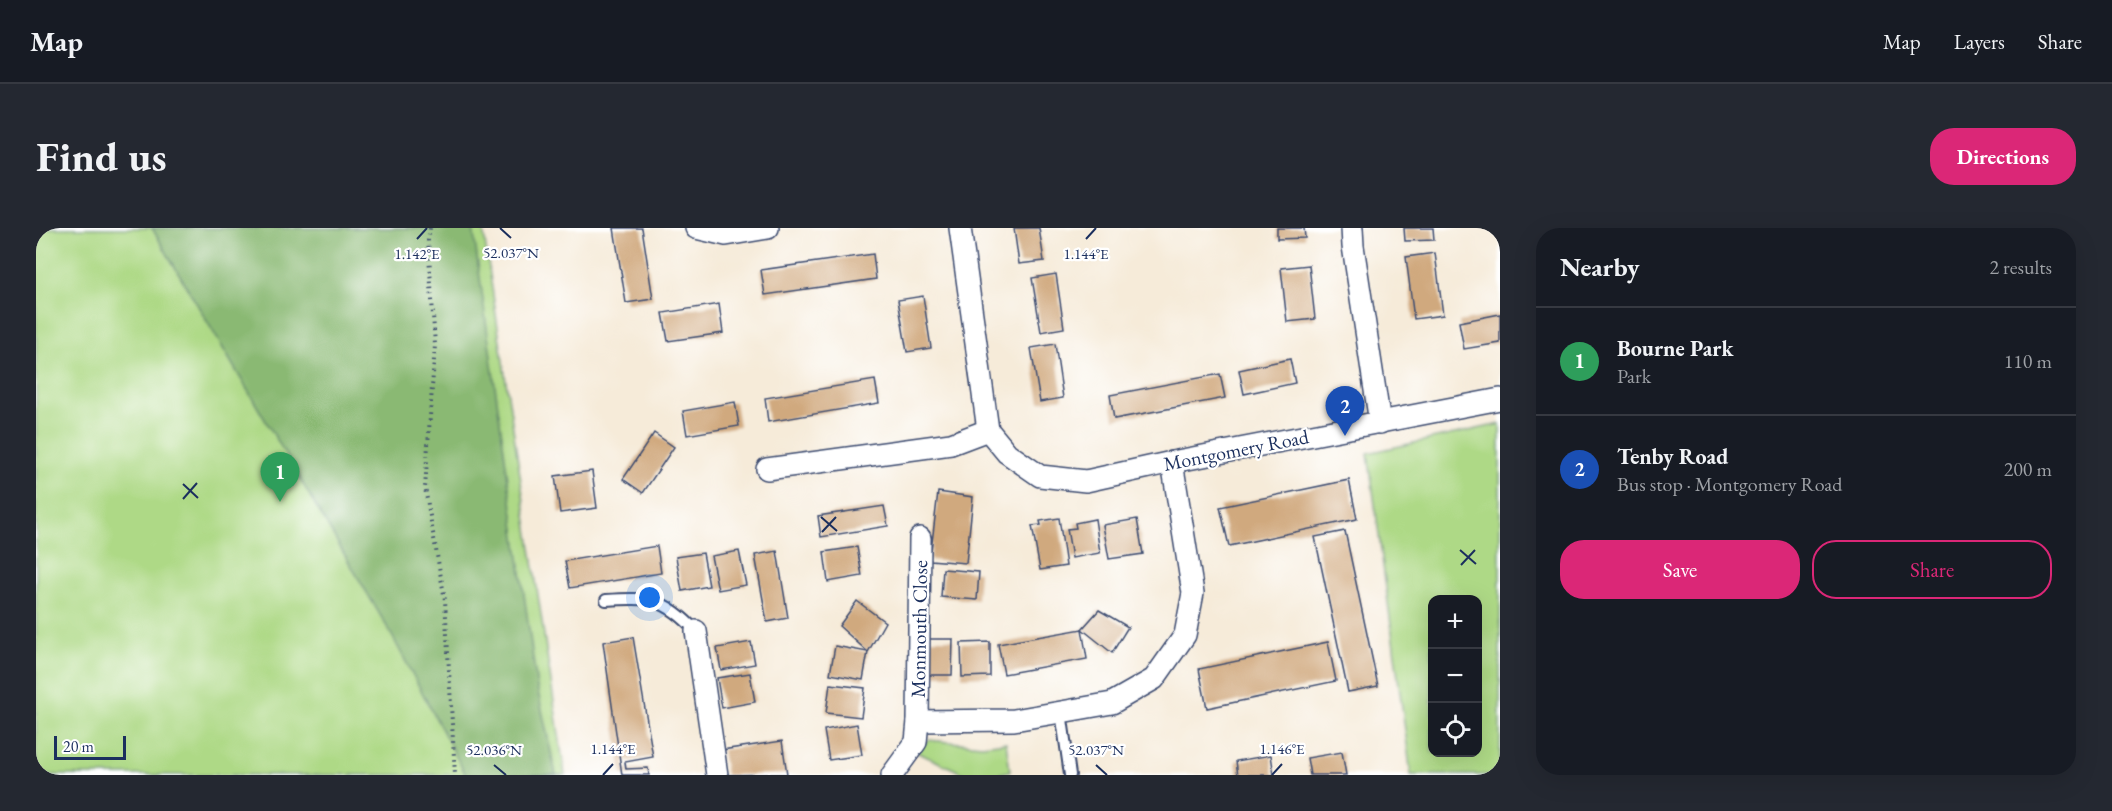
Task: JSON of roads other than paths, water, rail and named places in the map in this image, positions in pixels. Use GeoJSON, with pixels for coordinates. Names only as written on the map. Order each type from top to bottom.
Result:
{"type":"FeatureCollection","features":[{"type":"Feature","properties":{"kind":"street"},"geometry":{"type":"LineString","coordinates":[[696,228],[726,235],[768,228]]}},
{"type":"Feature","properties":{"kind":"street"},"geometry":{"type":"LineString","coordinates":[[767,469],[951,444],[988,430],[960,228]]}},
{"type":"Feature","properties":{"kind":"street"},"geometry":{"type":"LineString","coordinates":[[1352,228],[1380,423]]}},
{"type":"Feature","properties":{"kind":"street","name":"Montgomery Road"},"geometry":{"type":"LineString","coordinates":[[988,430],[1007,453],[1040,476],[1086,481],[1172,462],[1500,399]]}},
{"type":"Feature","properties":{"kind":"street","name":"Monmouth Close"},"geometry":{"type":"LineString","coordinates":[[918,721],[1014,720],[1112,703],[1154,679],[1185,635],[1193,593],[1172,462]]}},
{"type":"Feature","properties":{"kind":"street","name":"Monmouth Close"},"geometry":{"type":"LineString","coordinates":[[892,775],[916,742],[920,538]]}},
{"type":"Feature","properties":{"kind":"street"},"geometry":{"type":"LineString","coordinates":[[696,631],[717,775]]}},
{"type":"Feature","properties":{"kind":"lane"},"geometry":{"type":"LineString","coordinates":[[606,600],[641,600],[665,604],[679,613],[696,631]]}},
{"type":"Feature","properties":{"kind":"lane"},"geometry":{"type":"LineString","coordinates":[[1061,712],[1070,775]]}},
{"type":"Feature","properties":{"kind":"place","name":"Tenby Road"},"geometry":{"type":"Point","coordinates":[1345,436]}},
{"type":"Feature","properties":{"kind":"place","name":"Bourne Park"},"geometry":{"type":"Point","coordinates":[280,502]}}]}
